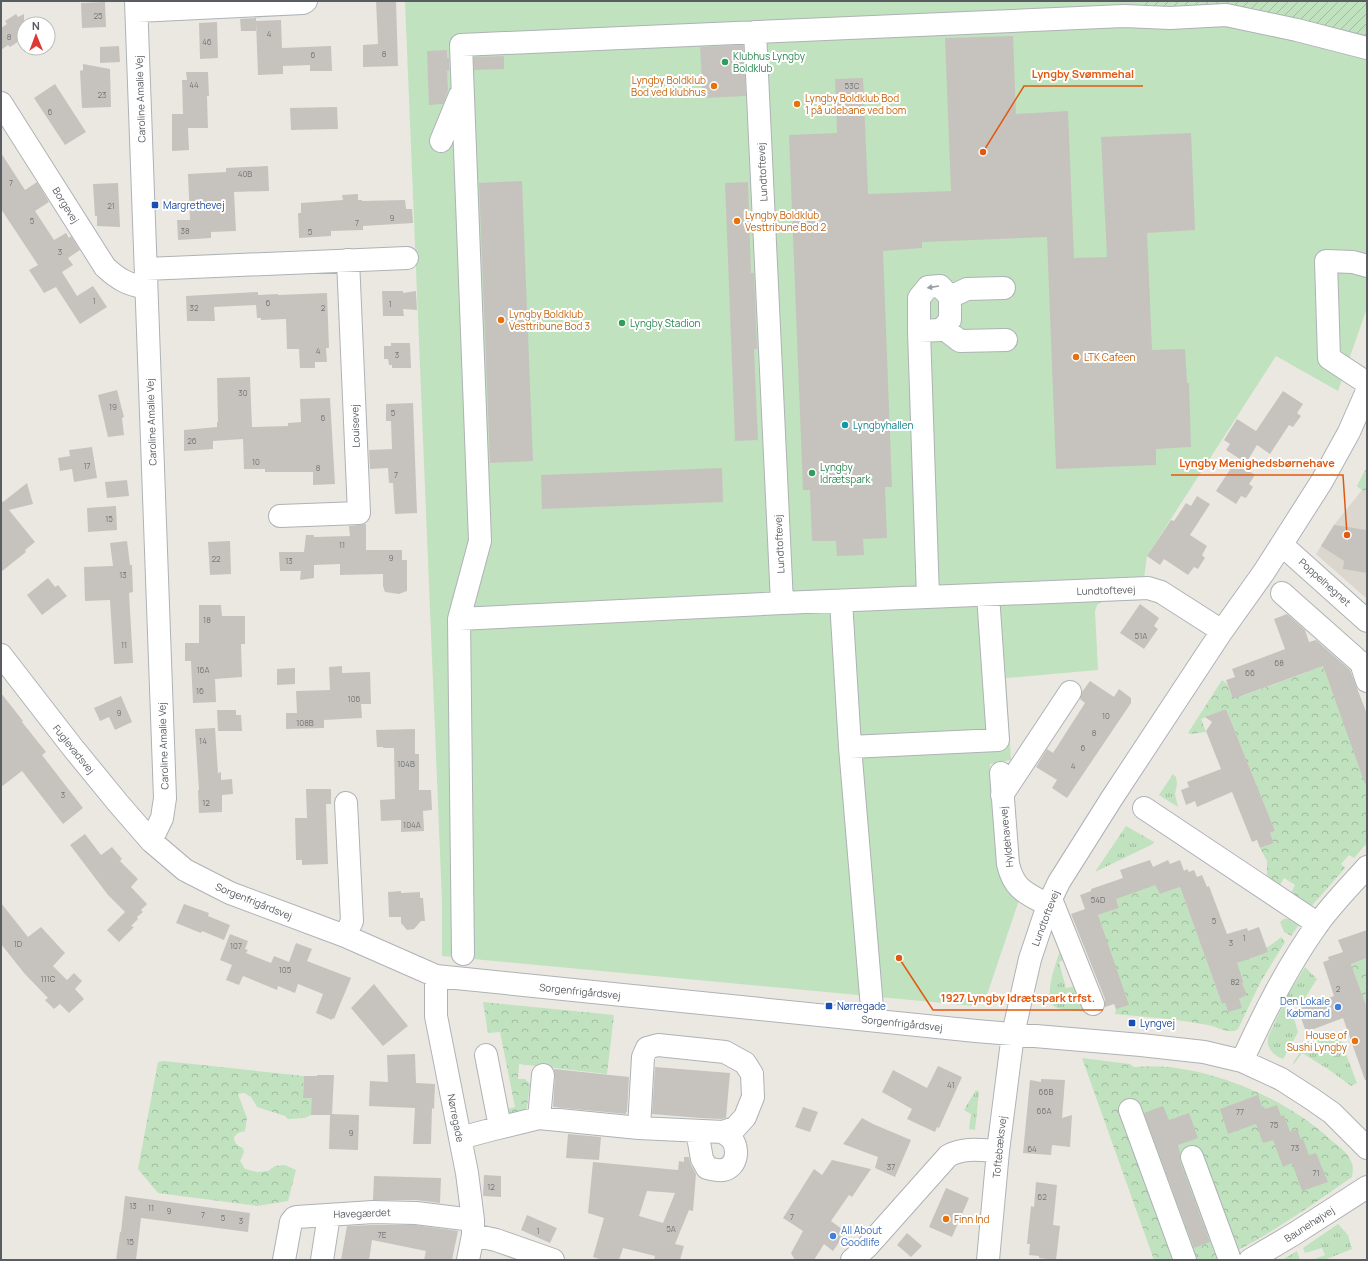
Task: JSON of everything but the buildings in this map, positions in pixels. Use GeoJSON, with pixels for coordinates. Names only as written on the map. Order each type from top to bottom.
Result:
{"type":"FeatureCollection","features":[{"type":"Feature","properties":{"kind":"street"},"geometry":{"type":"LineString","coordinates":[[136,6],[304,3],[306,1]]}},
{"type":"Feature","properties":{"kind":"street","name":"Caroline Amalie Vej"},"geometry":{"type":"LineString","coordinates":[[136,6],[165,798],[162,818],[150,841]]}},
{"type":"Feature","properties":{"kind":"street"},"geometry":{"type":"LineString","coordinates":[[463,954],[459,619],[480,541],[461,44],[1124,16],[1170,18],[1226,15],[1298,30],[1367,48]]}},
{"type":"Feature","properties":{"kind":"street","name":"Lundtoftevej"},"geometry":{"type":"LineString","coordinates":[[755,32],[782,603],[1148,588],[1155,589],[1222,631]]}},
{"type":"Feature","properties":{"kind":"street"},"geometry":{"type":"LineString","coordinates":[[442,141],[463,86]]}},
{"type":"Feature","properties":{"kind":"street","name":"Borgevej"},"geometry":{"type":"LineString","coordinates":[[1,103],[105,267],[115,276],[130,285],[146,278]]}},
{"type":"Feature","properties":{"kind":"street"},"geometry":{"type":"LineString","coordinates":[[146,278],[348,260],[407,258]]}},
{"type":"Feature","properties":{"kind":"street","name":"Louisevej"},"geometry":{"type":"LineString","coordinates":[[280,516],[359,513],[348,260]]}},
{"type":"Feature","properties":{"kind":"street"},"geometry":{"type":"LineString","coordinates":[[1367,266],[1354,262],[1326,261],[1329,358],[1367,383]]}},
{"type":"Feature","properties":{"kind":"street"},"geometry":{"type":"LineString","coordinates":[[919,331],[941,330],[950,320],[950,296],[940,286],[928,287],[919,298],[919,331],[928,597]]}},
{"type":"Feature","properties":{"kind":"street"},"geometry":{"type":"LineString","coordinates":[[950,296],[967,290],[1004,288]]}},
{"type":"Feature","properties":{"kind":"street"},"geometry":{"type":"LineString","coordinates":[[943,328],[960,341],[1006,340]]}},
{"type":"Feature","properties":{"kind":"street","name":"Lundtoftevej"},"geometry":{"type":"LineString","coordinates":[[1013,1034],[1030,959],[1049,902],[1059,882],[1112,798],[1222,631],[1282,545],[1336,456],[1367,391]]}},
{"type":"Feature","properties":{"kind":"street","name":"Poppelhegnet"},"geometry":{"type":"LineString","coordinates":[[1282,545],[1367,621]]}},
{"type":"Feature","properties":{"kind":"street"},"geometry":{"type":"LineString","coordinates":[[1282,593],[1361,664],[1367,680]]}},
{"type":"Feature","properties":{"kind":"street"},"geometry":{"type":"LineString","coordinates":[[850,747],[998,740],[988,595]]}},
{"type":"Feature","properties":{"kind":"street"},"geometry":{"type":"LineString","coordinates":[[841,601],[850,747],[873,1020]]}},
{"type":"Feature","properties":{"kind":"street"},"geometry":{"type":"LineString","coordinates":[[459,619],[782,603]]}},
{"type":"Feature","properties":{"kind":"street","name":"Fuglevadsvej"},"geometry":{"type":"LineString","coordinates":[[1,655],[73,748],[150,841]]}},
{"type":"Feature","properties":{"kind":"street"},"geometry":{"type":"LineString","coordinates":[[1002,795],[1070,692]]}},
{"type":"Feature","properties":{"kind":"street","name":"Hyldehavevej"},"geometry":{"type":"LineString","coordinates":[[1001,774],[1008,864],[1012,878],[1021,890],[1049,902]]}},
{"type":"Feature","properties":{"kind":"street"},"geometry":{"type":"LineString","coordinates":[[345,936],[352,921],[346,803]]}},
{"type":"Feature","properties":{"kind":"street"},"geometry":{"type":"LineString","coordinates":[[1144,808],[1318,924]]}},
{"type":"Feature","properties":{"kind":"street","name":"Sorgenfrigårdsvej"},"geometry":{"type":"LineString","coordinates":[[150,841],[185,870],[230,893],[345,936],[436,976],[1013,1034],[1161,1046],[1204,1052],[1242,1061],[1281,1080],[1332,1113],[1367,1148]]}},
{"type":"Feature","properties":{"kind":"street"},"geometry":{"type":"LineString","coordinates":[[1242,1061],[1261,1019],[1278,987],[1318,924],[1367,867]]}},
{"type":"Feature","properties":{"kind":"street"},"geometry":{"type":"LineString","coordinates":[[1049,902],[1093,1004]]}},
{"type":"Feature","properties":{"kind":"street","name":"Nørregade"},"geometry":{"type":"LineString","coordinates":[[436,976],[436,1016],[467,1173],[473,1228],[468,1260]]}},
{"type":"Feature","properties":{"kind":"street","name":"Toftebæksvej"},"geometry":{"type":"LineString","coordinates":[[988,1260],[998,1151],[1013,1034]]}},
{"type":"Feature","properties":{"kind":"street"},"geometry":{"type":"LineString","coordinates":[[460,1138],[539,1118],[639,1128],[723,1132],[735,1128],[745,1117],[752,1097],[752,1074],[745,1063],[725,1052],[658,1045],[647,1048],[643,1057],[639,1128]]}},
{"type":"Feature","properties":{"kind":"street"},"geometry":{"type":"LineString","coordinates":[[486,1055],[500,1127]]}},
{"type":"Feature","properties":{"kind":"street"},"geometry":{"type":"LineString","coordinates":[[539,1118],[543,1076]]}},
{"type":"Feature","properties":{"kind":"street"},"geometry":{"type":"LineString","coordinates":[[1130,1110],[1185,1260]]}},
{"type":"Feature","properties":{"kind":"street"},"geometry":{"type":"LineString","coordinates":[[698,1131],[702,1159],[707,1168],[715,1170],[724,1170],[731,1166],[736,1159],[734,1144],[731,1138],[723,1132]]}},
{"type":"Feature","properties":{"kind":"street"},"geometry":{"type":"LineString","coordinates":[[852,1260],[867,1247],[948,1156],[963,1150],[998,1151]]}},
{"type":"Feature","properties":{"kind":"street"},"geometry":{"type":"LineString","coordinates":[[1192,1158],[1230,1260]]}},
{"type":"Feature","properties":{"kind":"street","name":"Baunehøjvej"},"geometry":{"type":"LineString","coordinates":[[1250,1260],[1294,1234],[1367,1187]]}},
{"type":"Feature","properties":{"kind":"street","name":"Havegærdet"},"geometry":{"type":"LineString","coordinates":[[284,1260],[291,1222],[294,1218],[373,1212],[416,1213],[473,1228],[496,1240],[553,1260]]}},
{"type":"Feature","properties":{"kind":"street"},"geometry":{"type":"LineString","coordinates":[[322,1260],[329,1215]]}},
{"type":"Feature","properties":{"kind":"shaded area"},"geometry":{"type":"Polygon","coordinates":[[[1367,467],[1367,599],[1316,554],[1334,525],[1362,490],[1357,486],[1367,467]]]}},
{"type":"Feature","properties":{"kind":"green space","name":"Lyngby Idrætspark"},"geometry":{"type":"Polygon","coordinates":[[[405,1],[1141,1],[1142,12],[1367,40],[1367,308],[1338,391],[1276,356],[1147,556],[1141,600],[1102,602],[1097,605],[1095,611],[1098,670],[1006,678],[1011,760],[990,764],[998,867],[1010,894],[1020,897],[988,992],[975,1006],[442,956],[442,901],[405,1]]]}},
{"type":"Feature","properties":{"kind":"green space"},"geometry":{"type":"Polygon","coordinates":[[[1141,1],[1367,1],[1367,40],[1142,12],[1141,1]]]}},
{"type":"Feature","properties":{"kind":"green space"},"geometry":{"type":"Polygon","coordinates":[[[1367,467],[1367,494],[1357,486],[1367,467]]]}},
{"type":"Feature","properties":{"kind":"green space"},"geometry":{"type":"Polygon","coordinates":[[[1323,666],[1367,788],[1367,843],[1354,858],[1349,855],[1341,864],[1345,868],[1309,909],[1290,895],[1295,885],[1284,878],[1278,888],[1267,881],[1267,861],[1260,848],[1274,843],[1270,833],[1275,831],[1226,709],[1201,719],[1206,732],[1188,733],[1222,680],[1227,684],[1232,696],[1241,693],[1242,696],[1323,666]]]}},
{"type":"Feature","properties":{"kind":"green space"},"geometry":{"type":"Polygon","coordinates":[[[1173,774],[1176,777],[1177,784],[1175,794],[1178,807],[1159,795],[1173,774]]]}},
{"type":"Feature","properties":{"kind":"green space"},"geometry":{"type":"Polygon","coordinates":[[[1126,826],[1154,842],[1153,844],[1095,872],[1126,826]]]}},
{"type":"Feature","properties":{"kind":"green space"},"geometry":{"type":"Polygon","coordinates":[[[1111,884],[1155,885],[1160,894],[1180,887],[1222,1004],[1225,1003],[1228,1012],[1239,999],[1246,995],[1242,983],[1244,982],[1242,975],[1239,976],[1235,964],[1265,949],[1281,937],[1285,942],[1261,981],[1238,1029],[1235,1031],[1228,1031],[1208,1025],[1185,1021],[1115,1014],[1116,1009],[1098,915],[1119,908],[1111,884]]]}},
{"type":"Feature","properties":{"kind":"green space"},"geometry":{"type":"Polygon","coordinates":[[[1292,918],[1301,922],[1291,936],[1284,932],[1280,922],[1284,919],[1292,918]]]}},
{"type":"Feature","properties":{"kind":"green space"},"geometry":{"type":"Polygon","coordinates":[[[1063,942],[1069,958],[1059,962],[1066,988],[1076,986],[1088,1012],[1058,1008],[1051,1002],[1050,986],[1052,976],[1063,942]]]}},
{"type":"Feature","properties":{"kind":"green space"},"geometry":{"type":"Polygon","coordinates":[[[1367,958],[1367,1008],[1351,964],[1367,958]]]}},
{"type":"Feature","properties":{"kind":"green space"},"geometry":{"type":"Polygon","coordinates":[[[1305,967],[1317,979],[1305,998],[1293,1002],[1286,998],[1305,967]]]}},
{"type":"Feature","properties":{"kind":"green space"},"geometry":{"type":"Polygon","coordinates":[[[483,1002],[614,1015],[607,1074],[519,1064],[518,1079],[525,1079],[530,1084],[526,1114],[509,1118],[508,1109],[515,1107],[500,1032],[488,1033],[483,1002]]]}},
{"type":"Feature","properties":{"kind":"green space"},"geometry":{"type":"Polygon","coordinates":[[[1283,1005],[1292,1012],[1298,1032],[1283,1059],[1271,1051],[1268,1045],[1268,1037],[1283,1005]]]}},
{"type":"Feature","properties":{"kind":"green space"},"geometry":{"type":"Polygon","coordinates":[[[1330,1034],[1341,1041],[1357,1083],[1351,1086],[1328,1069],[1302,1053],[1294,1064],[1293,1063],[1300,1052],[1298,1050],[1304,1043],[1330,1034]]]}},
{"type":"Feature","properties":{"kind":"green space"},"geometry":{"type":"Polygon","coordinates":[[[1082,1058],[1130,1064],[1134,1067],[1159,1066],[1185,1069],[1212,1075],[1239,1084],[1289,1109],[1312,1124],[1348,1156],[1351,1160],[1353,1170],[1352,1177],[1309,1207],[1262,1237],[1233,1253],[1216,1260],[1154,1260],[1082,1058]]]}},
{"type":"Feature","properties":{"kind":"green space"},"geometry":{"type":"Polygon","coordinates":[[[164,1061],[304,1076],[303,1098],[311,1098],[312,1090],[316,1091],[311,1115],[305,1118],[288,1119],[285,1116],[257,1107],[251,1097],[244,1093],[238,1094],[247,1118],[245,1131],[238,1133],[234,1137],[235,1143],[243,1148],[244,1152],[240,1161],[245,1169],[257,1172],[268,1171],[275,1166],[285,1165],[296,1170],[288,1201],[257,1206],[158,1193],[138,1169],[158,1062],[164,1061]]]}},
{"type":"Feature","properties":{"kind":"green space"},"geometry":{"type":"Polygon","coordinates":[[[976,1090],[979,1092],[975,1130],[969,1129],[971,1114],[964,1110],[976,1090]]]}},
{"type":"Feature","properties":{"kind":"green space"},"geometry":{"type":"Polygon","coordinates":[[[1338,1224],[1348,1235],[1352,1249],[1324,1260],[1312,1260],[1325,1255],[1322,1248],[1305,1253],[1303,1248],[1338,1224]]]}},
{"type":"Feature","properties":{"kind":"green space"},"geometry":{"type":"Polygon","coordinates":[[[1297,1251],[1300,1260],[1282,1260],[1297,1251]]]}},
{"type":"Feature","properties":{"kind":"place","name":"Klubhus Lyngby Boldklub"},"geometry":{"type":"Point","coordinates":[725,62]}},
{"type":"Feature","properties":{"kind":"place","name":"Lyngby Boldklub Bod ved klubhus"},"geometry":{"type":"Point","coordinates":[714,86]}},
{"type":"Feature","properties":{"kind":"place","name":"Lyngby Boldklub Bod 1 på udebane ved bom"},"geometry":{"type":"Point","coordinates":[797,104]}},
{"type":"Feature","properties":{"kind":"place","name":"Lyngby Svømmehal"},"geometry":{"type":"Point","coordinates":[983,152]}},
{"type":"Feature","properties":{"kind":"place","name":"Margrethevej"},"geometry":{"type":"Point","coordinates":[155,205]}},
{"type":"Feature","properties":{"kind":"place","name":"Lyngby Boldklub Vesttribune Bod 2"},"geometry":{"type":"Point","coordinates":[737,221]}},
{"type":"Feature","properties":{"kind":"place","name":"Lyngby Boldklub Vesttribune Bod 3"},"geometry":{"type":"Point","coordinates":[501,320]}},
{"type":"Feature","properties":{"kind":"place","name":"Lyngby Stadion"},"geometry":{"type":"Point","coordinates":[622,323]}},
{"type":"Feature","properties":{"kind":"place","name":"LTK Cafeen"},"geometry":{"type":"Point","coordinates":[1076,357]}},
{"type":"Feature","properties":{"kind":"place","name":"Lyngbyhallen"},"geometry":{"type":"Point","coordinates":[845,425]}},
{"type":"Feature","properties":{"kind":"place","name":"Lyngby Idrætspark"},"geometry":{"type":"Point","coordinates":[812,473]}},
{"type":"Feature","properties":{"kind":"place","name":"Lyngby Menighedsbørnehave"},"geometry":{"type":"Point","coordinates":[1347,535]}},
{"type":"Feature","properties":{"kind":"place","name":"1927 Lyngby Idrætspark trfst."},"geometry":{"type":"Point","coordinates":[899,958]}},
{"type":"Feature","properties":{"kind":"place","name":"Nørregade"},"geometry":{"type":"Point","coordinates":[829,1006]}},
{"type":"Feature","properties":{"kind":"place","name":"Den Lokale Købmand"},"geometry":{"type":"Point","coordinates":[1338,1007]}},
{"type":"Feature","properties":{"kind":"place","name":"Lyngvej"},"geometry":{"type":"Point","coordinates":[1132,1023]}},
{"type":"Feature","properties":{"kind":"place","name":"House of Sushi Lyngby"},"geometry":{"type":"Point","coordinates":[1355,1041]}},
{"type":"Feature","properties":{"kind":"place","name":"Finn Ind"},"geometry":{"type":"Point","coordinates":[946,1219]}},
{"type":"Feature","properties":{"kind":"place","name":"All About Goodlife"},"geometry":{"type":"Point","coordinates":[833,1236]}}]}
